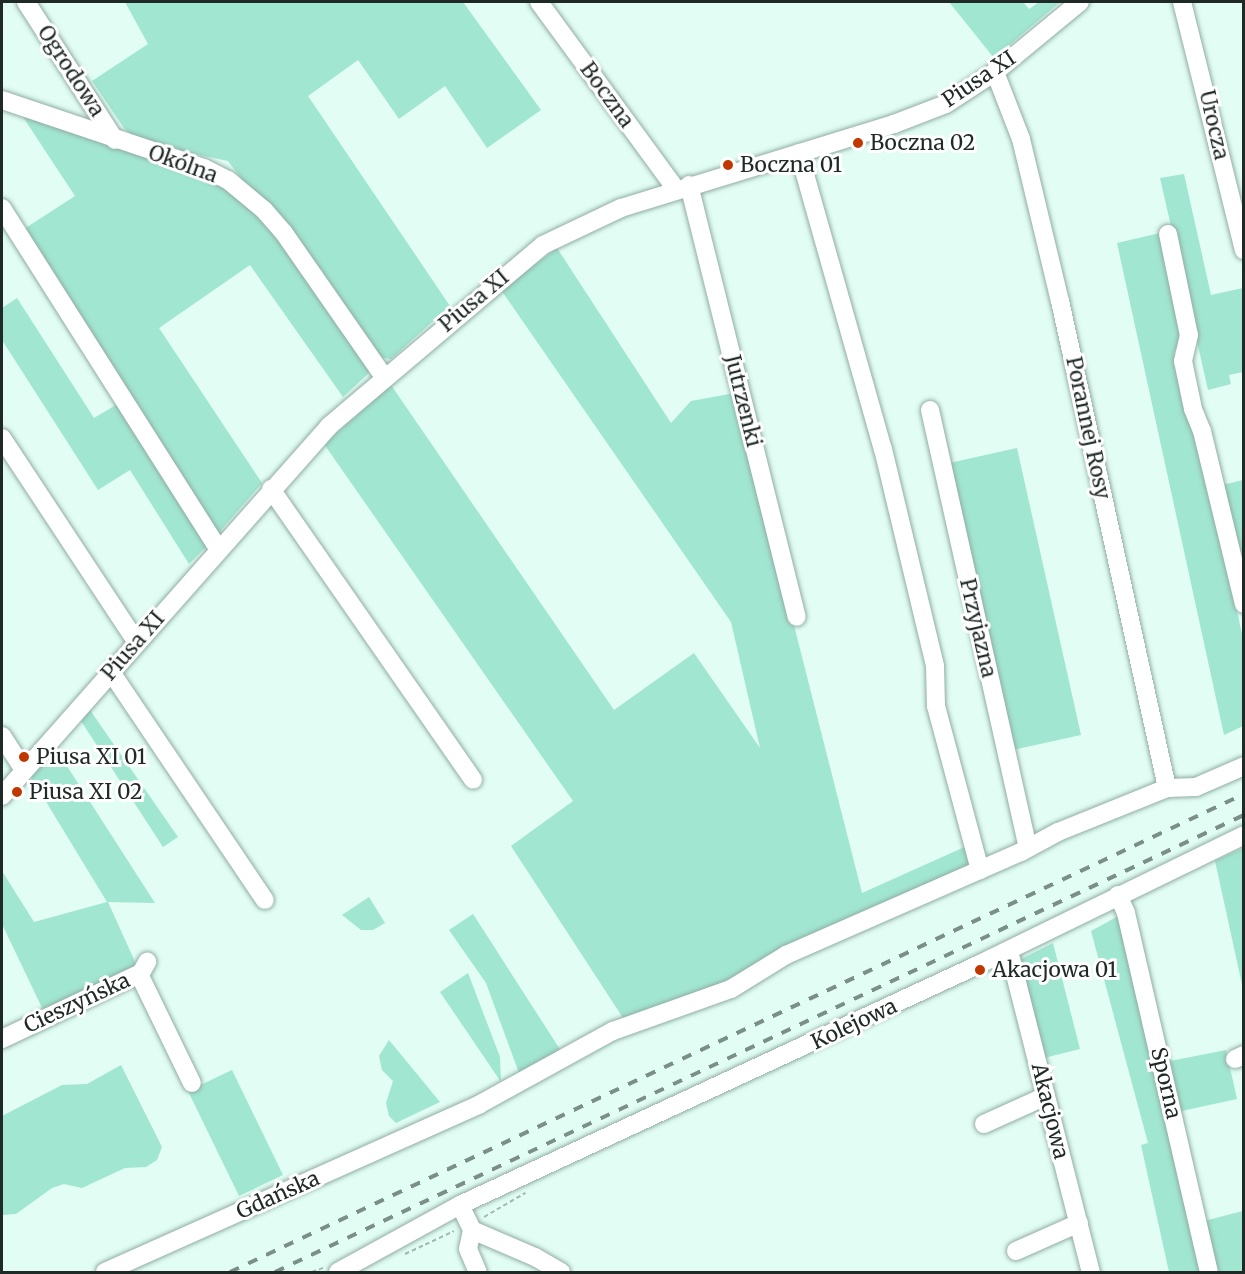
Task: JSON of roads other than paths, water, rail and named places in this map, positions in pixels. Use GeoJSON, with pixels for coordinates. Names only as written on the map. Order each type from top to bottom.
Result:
{"type":"FeatureCollection","features":[{"type":"Feature","properties":{"kind":"street","name":"Ogrodowa"},"geometry":{"type":"LineString","coordinates":[[26,2],[115,140]]}},
{"type":"Feature","properties":{"kind":"street","name":"Boczna"},"geometry":{"type":"LineString","coordinates":[[539,2],[682,187]]}},
{"type":"Feature","properties":{"kind":"street","name":"Piusa XI"},"geometry":{"type":"LineString","coordinates":[[2,796],[268,492],[329,426],[384,377],[543,245],[621,208],[682,187],[923,114],[946,104],[995,72],[1080,2]]}},
{"type":"Feature","properties":{"kind":"street","name":"Urocza"},"geometry":{"type":"LineString","coordinates":[[1182,2],[1244,250]]}},
{"type":"Feature","properties":{"kind":"street","name":"Porannej Rosy"},"geometry":{"type":"LineString","coordinates":[[995,72],[1021,139],[1058,290],[1167,788]]}},
{"type":"Feature","properties":{"kind":"street","name":"Okólna"},"geometry":{"type":"LineString","coordinates":[[2,100],[115,140],[204,168],[251,198],[284,233],[384,377]]}},
{"type":"Feature","properties":{"kind":"street"},"geometry":{"type":"LineString","coordinates":[[799,153],[883,449],[935,666],[936,706],[980,870],[1167,788],[1196,787],[1244,766]]}},
{"type":"Feature","properties":{"kind":"street","name":"Jutrzenki"},"geometry":{"type":"LineString","coordinates":[[682,187],[797,617]]}},
{"type":"Feature","properties":{"kind":"street"},"geometry":{"type":"LineString","coordinates":[[2,208],[218,549]]}},
{"type":"Feature","properties":{"kind":"street"},"geometry":{"type":"LineString","coordinates":[[1168,234],[1189,336],[1183,361],[1193,409],[1202,431],[1244,604]]}},
{"type":"Feature","properties":{"kind":"street","name":"Przyjazna"},"geometry":{"type":"LineString","coordinates":[[930,410],[1028,847]]}},
{"type":"Feature","properties":{"kind":"street"},"geometry":{"type":"LineString","coordinates":[[2,438],[137,643]]}},
{"type":"Feature","properties":{"kind":"street"},"geometry":{"type":"LineString","coordinates":[[268,492],[455,763]]}},
{"type":"Feature","properties":{"kind":"street"},"geometry":{"type":"LineString","coordinates":[[268,492],[473,780]]}},
{"type":"Feature","properties":{"kind":"street"},"geometry":{"type":"LineString","coordinates":[[111,672],[265,900]]}},
{"type":"Feature","properties":{"kind":"street"},"geometry":{"type":"LineString","coordinates":[[2,736],[24,771]]}},
{"type":"Feature","properties":{"kind":"street","name":"Kolejowa"},"geometry":{"type":"LineString","coordinates":[[338,1272],[460,1205],[1009,951],[1118,895],[1244,835]]}},
{"type":"Feature","properties":{"kind":"street","name":"Gdańska"},"geometry":{"type":"LineString","coordinates":[[105,1272],[452,1118],[595,1039],[731,989],[786,955],[980,870]]}},
{"type":"Feature","properties":{"kind":"street","name":"Sporna"},"geometry":{"type":"LineString","coordinates":[[1118,895],[1126,913],[1209,1272]]}},
{"type":"Feature","properties":{"kind":"street","name":"Akacjowa"},"geometry":{"type":"LineString","coordinates":[[1009,951],[1091,1272]]}},
{"type":"Feature","properties":{"kind":"street","name":"Cieszyńska"},"geometry":{"type":"LineString","coordinates":[[2,1039],[143,968],[192,1083]]}},
{"type":"Feature","properties":{"kind":"street"},"geometry":{"type":"LineString","coordinates":[[984,1124],[1046,1096]]}},
{"type":"Feature","properties":{"kind":"street"},"geometry":{"type":"LineString","coordinates":[[460,1205],[467,1229],[468,1249],[478,1272]]}},
{"type":"Feature","properties":{"kind":"street"},"geometry":{"type":"LineString","coordinates":[[1016,1251],[1079,1223]]}},
{"type":"Feature","properties":{"kind":"street"},"geometry":{"type":"LineString","coordinates":[[467,1229],[535,1257],[561,1272]]}},
{"type":"Feature","properties":{"kind":"railway"},"geometry":{"type":"LineString","coordinates":[[230,1272],[1244,794]]}},
{"type":"Feature","properties":{"kind":"railway"},"geometry":{"type":"LineString","coordinates":[[275,1272],[1244,815]]}},
{"type":"Feature","properties":{"kind":"place","name":"Boczna 02"},"geometry":{"type":"Point","coordinates":[858,143]}},
{"type":"Feature","properties":{"kind":"place","name":"Boczna 01"},"geometry":{"type":"Point","coordinates":[728,165]}},
{"type":"Feature","properties":{"kind":"place","name":"Piusa XI 01"},"geometry":{"type":"Point","coordinates":[24,757]}},
{"type":"Feature","properties":{"kind":"place","name":"Piusa XI 02"},"geometry":{"type":"Point","coordinates":[17,792]}},
{"type":"Feature","properties":{"kind":"place","name":"Akacjowa 01"},"geometry":{"type":"Point","coordinates":[980,970]}}]}
